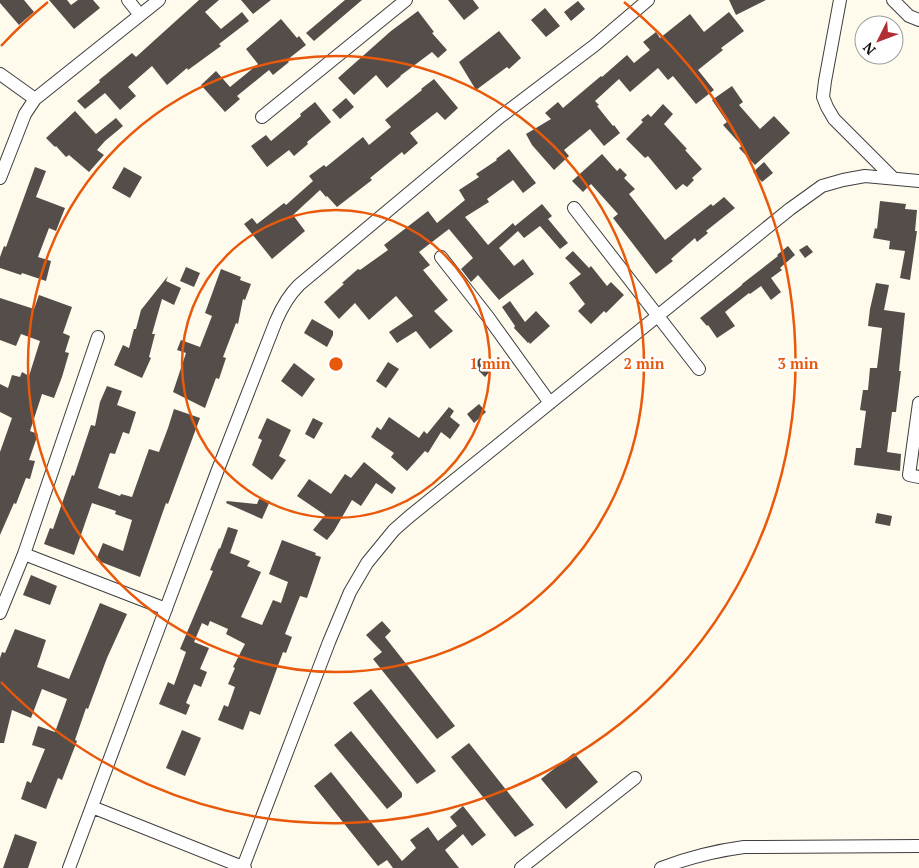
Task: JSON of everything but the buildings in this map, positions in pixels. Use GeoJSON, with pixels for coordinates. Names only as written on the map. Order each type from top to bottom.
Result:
{"type":"FeatureCollection","features":[{"type":"Feature","properties":{"kind":"street"},"geometry":{"type":"LineString","coordinates":[[128,0],[140,15]]}},
{"type":"Feature","properties":{"kind":"street"},"geometry":{"type":"LineString","coordinates":[[0,178],[25,114],[36,99],[159,0]]}},
{"type":"Feature","properties":{"kind":"street"},"geometry":{"type":"LineString","coordinates":[[262,117],[406,0]]}},
{"type":"Feature","properties":{"kind":"street"},"geometry":{"type":"LineString","coordinates":[[69,868],[221,463],[276,321],[290,294],[500,117],[595,45],[648,0]]}},
{"type":"Feature","properties":{"kind":"street"},"geometry":{"type":"LineString","coordinates":[[840,0],[823,97],[834,119],[893,178]]}},
{"type":"Feature","properties":{"kind":"street"},"geometry":{"type":"LineString","coordinates":[[893,0],[909,16],[919,20]]}},
{"type":"Feature","properties":{"kind":"street"},"geometry":{"type":"LineString","coordinates":[[0,74],[36,99]]}},
{"type":"Feature","properties":{"kind":"street"},"geometry":{"type":"LineString","coordinates":[[92,807],[244,868],[329,642],[350,592],[367,563],[394,530],[790,209],[822,186],[865,176],[919,181]]}},
{"type":"Feature","properties":{"kind":"street"},"geometry":{"type":"LineString","coordinates":[[574,208],[699,369]]}},
{"type":"Feature","properties":{"kind":"street"},"geometry":{"type":"LineString","coordinates":[[442,257],[550,403]]}},
{"type":"Feature","properties":{"kind":"street"},"geometry":{"type":"LineString","coordinates":[[0,613],[24,554],[98,337]]}},
{"type":"Feature","properties":{"kind":"street"},"geometry":{"type":"LineString","coordinates":[[919,403],[909,475],[919,477]]}},
{"type":"Feature","properties":{"kind":"street"},"geometry":{"type":"LineString","coordinates":[[24,554],[166,609]]}},
{"type":"Feature","properties":{"kind":"street"},"geometry":{"type":"LineString","coordinates":[[521,868],[635,778]]}},
{"type":"Feature","properties":{"kind":"street"},"geometry":{"type":"LineString","coordinates":[[661,868],[688,858],[744,847],[919,846]]}}]}
